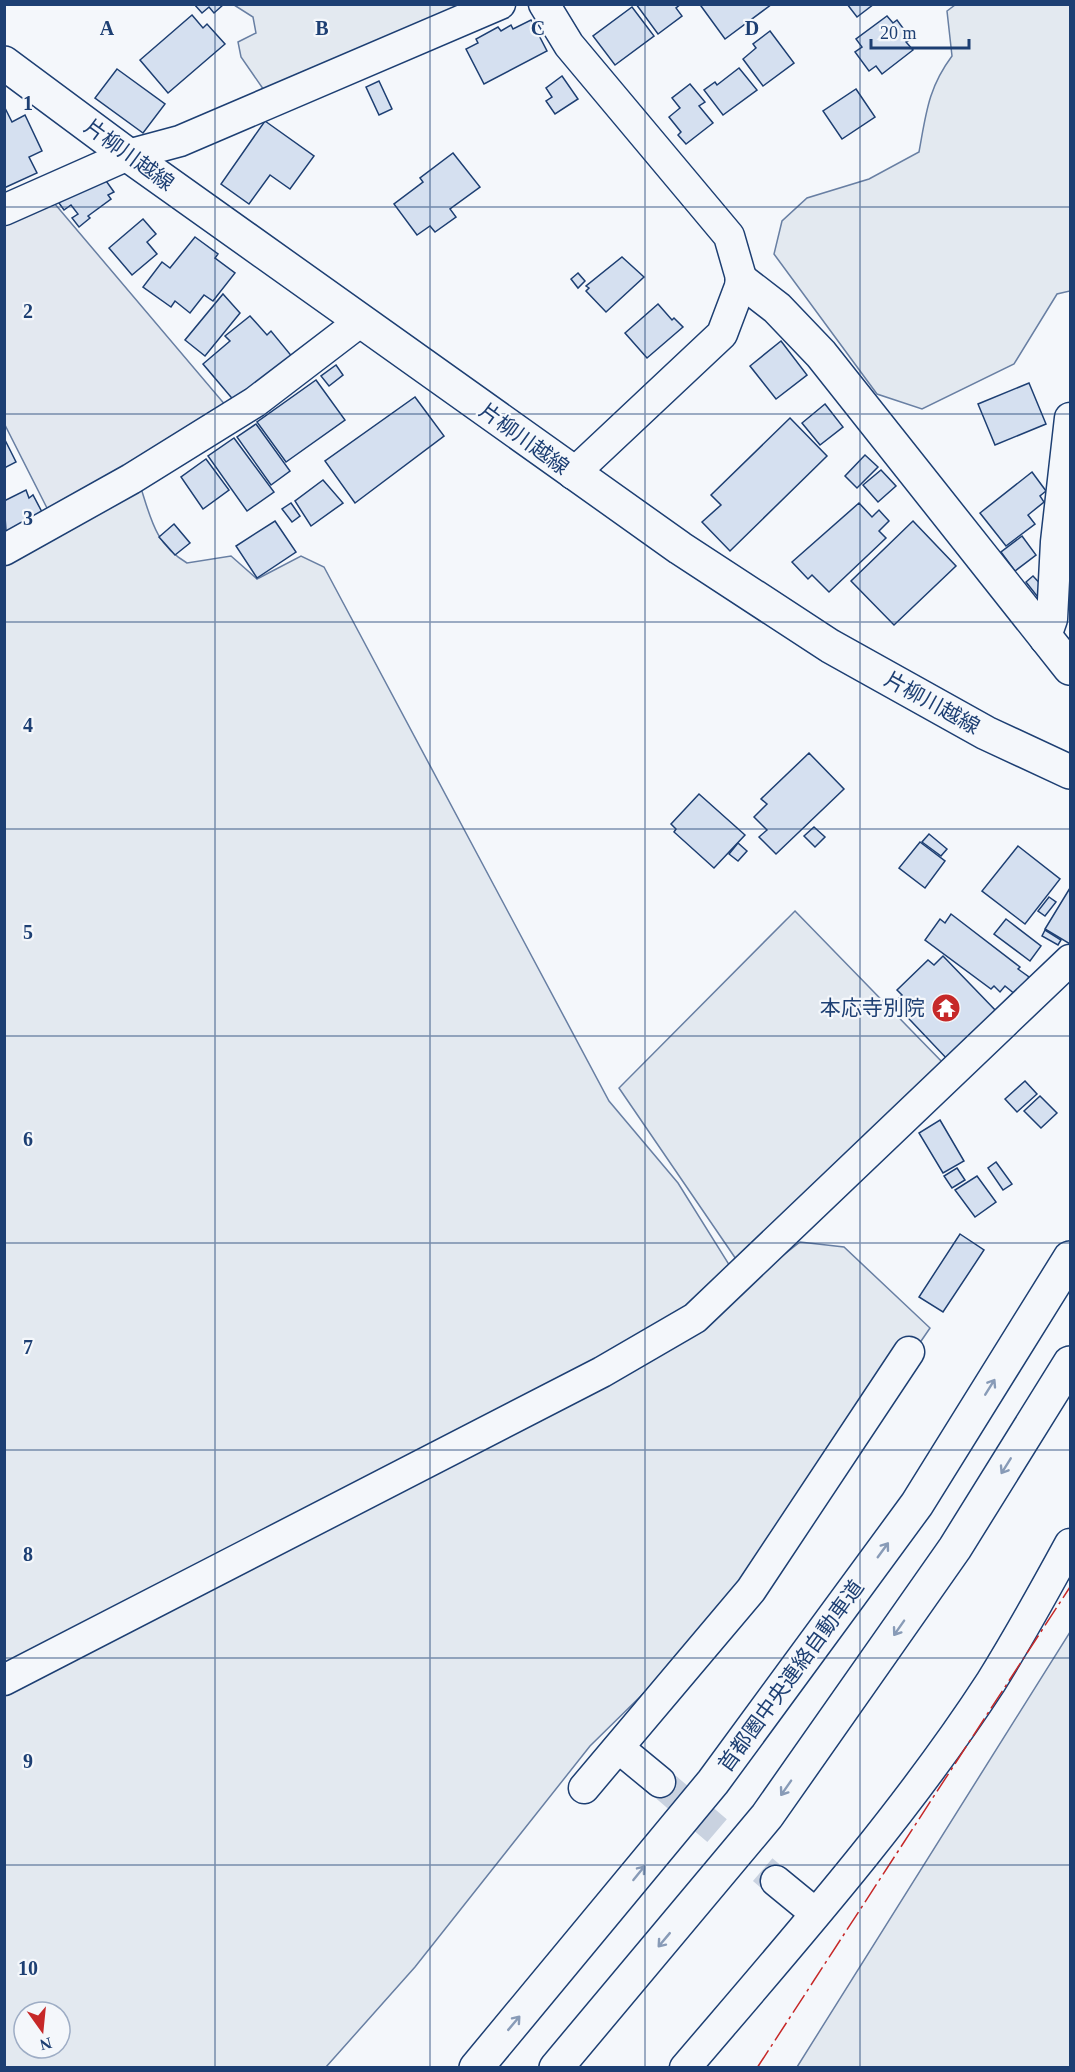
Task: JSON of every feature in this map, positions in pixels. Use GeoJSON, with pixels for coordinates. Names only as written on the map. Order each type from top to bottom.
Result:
{"type":"FeatureCollection","features":[{"type":"Feature","properties":{"kind":"main road","name":"片柳川越線"},"geometry":{"type":"LineString","coordinates":[[4,63],[128,155],[680,548],[830,646],[986,733],[1071,772]]}},
{"type":"Feature","properties":{"kind":"main road"},"geometry":{"type":"LineString","coordinates":[[742,281],[777,308],[821,354],[1045,639],[1071,668]]}},
{"type":"Feature","properties":{"kind":"main road","name":"首都圏中央連絡自動車道"},"geometry":{"type":"LineString","coordinates":[[476,2067],[713,1782],[917,1504],[1071,1258]]}},
{"type":"Feature","properties":{"kind":"main road"},"geometry":{"type":"LineString","coordinates":[[555,2067],[767,1816],[955,1548],[1071,1363]]}},
{"type":"Feature","properties":{"kind":"street"},"geometry":{"type":"LineString","coordinates":[[4,210],[128,155],[180,141],[500,4]]}},
{"type":"Feature","properties":{"kind":"street"},"geometry":{"type":"LineString","coordinates":[[544,4],[569,45],[729,236],[742,281],[722,334],[573,474]]}},
{"type":"Feature","properties":{"kind":"street"},"geometry":{"type":"LineString","coordinates":[[4,550],[131,479],[255,402],[361,321]]}},
{"type":"Feature","properties":{"kind":"street"},"geometry":{"type":"LineString","coordinates":[[1045,639],[1052,619],[1056,542],[1071,418]]}},
{"type":"Feature","properties":{"kind":"street"},"geometry":{"type":"LineString","coordinates":[[4,1680],[602,1372],[695,1318],[1071,960]]}},
{"type":"Feature","properties":{"kind":"street"},"geometry":{"type":"LineString","coordinates":[[584,1788],[620,1749],[751,1590],[909,1352]]}},
{"type":"Feature","properties":{"kind":"street"},"geometry":{"type":"LineString","coordinates":[[685,2067],[904,1803],[990,1683],[1071,1544]]}},
{"type":"Feature","properties":{"kind":"street"},"geometry":{"type":"LineString","coordinates":[[620,1749],[660,1782]]}},
{"type":"Feature","properties":{"kind":"street"},"geometry":{"type":"LineString","coordinates":[[776,1881],[815,1913]]}},
{"type":"Feature","properties":{"kind":"shaded area"},"geometry":{"type":"Polygon","coordinates":[[[234,5],[459,5],[448,15],[266,93],[241,57],[238,42],[256,33],[253,17],[234,5]]]}},
{"type":"Feature","properties":{"kind":"shaded area"},"geometry":{"type":"Polygon","coordinates":[[[955,5],[1070,5],[1070,291],[1057,294],[1014,364],[922,409],[877,394],[774,254],[782,221],[807,198],[869,179],[919,152],[933,90],[952,56],[947,11],[955,5]]]}},
{"type":"Feature","properties":{"kind":"shaded area"},"geometry":{"type":"Polygon","coordinates":[[[49,197],[227,407],[48,510],[5,425],[5,218],[49,197]]]}},
{"type":"Feature","properties":{"kind":"shaded area"},"geometry":{"type":"Polygon","coordinates":[[[140,485],[151,520],[161,539],[176,556],[187,563],[231,556],[257,579],[301,556],[324,567],[609,1101],[678,1183],[743,1287],[800,1242],[844,1247],[930,1328],[821,1487],[705,1633],[590,1746],[415,1967],[326,2067],[5,2067],[4,562],[140,485]]]}},
{"type":"Feature","properties":{"kind":"shaded area"},"geometry":{"type":"Polygon","coordinates":[[[795,911],[945,1065],[738,1262],[619,1088],[795,911]]]}},
{"type":"Feature","properties":{"kind":"shaded area"},"geometry":{"type":"Polygon","coordinates":[[[1070,1632],[1070,2067],[797,2067],[1070,1632]]]}},
{"type":"Feature","properties":{"kind":"building"},"geometry":{"type":"Polygon","coordinates":[[[194,4],[224,4],[214,13],[209,7],[202,13],[194,4]]]}},
{"type":"Feature","properties":{"kind":"building"},"geometry":{"type":"Polygon","coordinates":[[[636,4],[681,4],[676,8],[682,16],[658,34],[636,4]]]}},
{"type":"Feature","properties":{"kind":"building"},"geometry":{"type":"Polygon","coordinates":[[[703,4],[772,4],[725,39],[701,6],[703,4]]]}},
{"type":"Feature","properties":{"kind":"building"},"geometry":{"type":"Polygon","coordinates":[[[847,4],[874,4],[857,17],[847,4]]]}},
{"type":"Feature","properties":{"kind":"building"},"geometry":{"type":"Polygon","coordinates":[[[632,7],[654,36],[615,65],[593,36],[632,7]]]}},
{"type":"Feature","properties":{"kind":"building"},"geometry":{"type":"Polygon","coordinates":[[[192,15],[203,28],[207,24],[225,44],[168,93],[140,60],[192,15]]]}},
{"type":"Feature","properties":{"kind":"building"},"geometry":{"type":"Polygon","coordinates":[[[887,16],[893,23],[897,20],[911,39],[906,42],[913,50],[882,74],[876,66],[869,71],[855,52],[862,47],[856,39],[887,16]]]}},
{"type":"Feature","properties":{"kind":"building"},"geometry":{"type":"Polygon","coordinates":[[[531,20],[547,51],[484,84],[466,49],[478,43],[476,39],[498,27],[501,31],[511,25],[513,29],[531,20]]]}},
{"type":"Feature","properties":{"kind":"building"},"geometry":{"type":"Polygon","coordinates":[[[770,31],[794,63],[763,86],[743,59],[756,48],[753,44],[770,31]]]}},
{"type":"Feature","properties":{"kind":"building"},"geometry":{"type":"Polygon","coordinates":[[[739,68],[757,90],[723,115],[704,90],[715,82],[717,85],[739,68]]]}},
{"type":"Feature","properties":{"kind":"building"},"geometry":{"type":"Polygon","coordinates":[[[117,69],[165,104],[143,133],[95,98],[117,69]]]}},
{"type":"Feature","properties":{"kind":"building"},"geometry":{"type":"Polygon","coordinates":[[[562,76],[578,99],[555,114],[546,101],[552,97],[546,88],[562,76]]]}},
{"type":"Feature","properties":{"kind":"building"},"geometry":{"type":"Polygon","coordinates":[[[379,81],[392,109],[379,115],[366,87],[379,81]]]}},
{"type":"Feature","properties":{"kind":"building"},"geometry":{"type":"Polygon","coordinates":[[[690,84],[705,102],[699,106],[713,123],[686,144],[678,135],[681,132],[669,117],[680,108],[672,98],[690,84]]]}},
{"type":"Feature","properties":{"kind":"building"},"geometry":{"type":"Polygon","coordinates":[[[856,89],[875,117],[842,139],[823,111],[856,89]]]}},
{"type":"Feature","properties":{"kind":"building"},"geometry":{"type":"Polygon","coordinates":[[[4,106],[12,122],[25,115],[42,151],[29,157],[37,173],[4,188],[4,106]]]}},
{"type":"Feature","properties":{"kind":"building"},"geometry":{"type":"Polygon","coordinates":[[[265,121],[314,156],[290,189],[270,175],[249,204],[221,184],[265,121]]]}},
{"type":"Feature","properties":{"kind":"building"},"geometry":{"type":"Polygon","coordinates":[[[453,153],[480,187],[450,209],[456,217],[435,232],[430,226],[417,235],[394,204],[423,182],[420,178],[453,153]]]}},
{"type":"Feature","properties":{"kind":"building"},"geometry":{"type":"Polygon","coordinates":[[[104,178],[114,192],[108,195],[111,199],[88,216],[90,218],[79,227],[72,218],[78,214],[71,205],[64,210],[54,196],[104,178]]]}},
{"type":"Feature","properties":{"kind":"building"},"geometry":{"type":"Polygon","coordinates":[[[143,219],[156,234],[147,242],[157,254],[132,275],[109,248],[143,219]]]}},
{"type":"Feature","properties":{"kind":"building"},"geometry":{"type":"Polygon","coordinates":[[[195,237],[218,254],[215,258],[235,273],[213,301],[204,295],[190,313],[175,301],[171,307],[143,287],[162,262],[170,268],[195,237]]]}},
{"type":"Feature","properties":{"kind":"building"},"geometry":{"type":"Polygon","coordinates":[[[622,257],[644,277],[606,312],[586,291],[589,288],[586,286],[622,257]]]}},
{"type":"Feature","properties":{"kind":"building"},"geometry":{"type":"Polygon","coordinates":[[[578,273],[585,281],[578,288],[571,279],[578,273]]]}},
{"type":"Feature","properties":{"kind":"building"},"geometry":{"type":"Polygon","coordinates":[[[223,294],[240,313],[205,356],[185,340],[223,294]]]}},
{"type":"Feature","properties":{"kind":"building"},"geometry":{"type":"Polygon","coordinates":[[[658,304],[672,320],[674,318],[683,327],[647,358],[625,333],[658,304]]]}},
{"type":"Feature","properties":{"kind":"building"},"geometry":{"type":"Polygon","coordinates":[[[250,316],[267,335],[271,331],[294,359],[236,403],[203,364],[230,341],[225,336],[250,316]]]}},
{"type":"Feature","properties":{"kind":"building"},"geometry":{"type":"Polygon","coordinates":[[[781,341],[807,375],[776,399],[750,366],[781,341]]]}},
{"type":"Feature","properties":{"kind":"building"},"geometry":{"type":"Polygon","coordinates":[[[336,365],[343,375],[329,386],[321,376],[336,365]]]}},
{"type":"Feature","properties":{"kind":"building"},"geometry":{"type":"Polygon","coordinates":[[[316,380],[345,420],[286,462],[257,422],[316,380]]]}},
{"type":"Feature","properties":{"kind":"building"},"geometry":{"type":"Polygon","coordinates":[[[1029,383],[1046,424],[995,445],[978,404],[1029,383]]]}},
{"type":"Feature","properties":{"kind":"building"},"geometry":{"type":"Polygon","coordinates":[[[415,397],[444,436],[355,503],[325,461],[415,397]]]}},
{"type":"Feature","properties":{"kind":"building"},"geometry":{"type":"Polygon","coordinates":[[[825,404],[843,427],[820,445],[802,423],[825,404]]]}},
{"type":"Feature","properties":{"kind":"building"},"geometry":{"type":"Polygon","coordinates":[[[790,418],[827,456],[730,551],[702,522],[721,505],[711,495],[790,418]]]}},
{"type":"Feature","properties":{"kind":"building"},"geometry":{"type":"Polygon","coordinates":[[[256,424],[290,471],[271,485],[237,437],[256,424]]]}},
{"type":"Feature","properties":{"kind":"building"},"geometry":{"type":"Polygon","coordinates":[[[4,438],[16,462],[4,470],[4,438]]]}},
{"type":"Feature","properties":{"kind":"building"},"geometry":{"type":"Polygon","coordinates":[[[234,438],[274,492],[247,511],[208,456],[234,438]]]}},
{"type":"Feature","properties":{"kind":"building"},"geometry":{"type":"Polygon","coordinates":[[[865,455],[878,467],[857,488],[845,476],[865,455]]]}},
{"type":"Feature","properties":{"kind":"building"},"geometry":{"type":"Polygon","coordinates":[[[206,459],[229,490],[203,509],[181,477],[206,459]]]}},
{"type":"Feature","properties":{"kind":"building"},"geometry":{"type":"Polygon","coordinates":[[[881,470],[896,486],[878,502],[863,485],[881,470]]]}},
{"type":"Feature","properties":{"kind":"building"},"geometry":{"type":"Polygon","coordinates":[[[1032,472],[1046,491],[1040,496],[1044,502],[1028,515],[1035,524],[1006,546],[980,513],[1032,472]]]}},
{"type":"Feature","properties":{"kind":"building"},"geometry":{"type":"Polygon","coordinates":[[[323,480],[343,503],[311,526],[295,501],[323,480]]]}},
{"type":"Feature","properties":{"kind":"building"},"geometry":{"type":"Polygon","coordinates":[[[26,490],[29,498],[33,495],[42,512],[6,532],[4,501],[26,490]]]}},
{"type":"Feature","properties":{"kind":"building"},"geometry":{"type":"Polygon","coordinates":[[[291,503],[300,516],[292,522],[282,509],[291,503]]]}},
{"type":"Feature","properties":{"kind":"building"},"geometry":{"type":"Polygon","coordinates":[[[859,503],[872,517],[879,510],[889,521],[879,531],[886,538],[829,592],[812,575],[808,579],[792,562],[859,503]]]}},
{"type":"Feature","properties":{"kind":"building"},"geometry":{"type":"Polygon","coordinates":[[[275,521],[296,552],[257,578],[236,546],[275,521]]]}},
{"type":"Feature","properties":{"kind":"building"},"geometry":{"type":"Polygon","coordinates":[[[913,521],[956,566],[894,625],[851,581],[913,521]]]}},
{"type":"Feature","properties":{"kind":"building"},"geometry":{"type":"Polygon","coordinates":[[[174,524],[190,543],[175,555],[159,537],[174,524]]]}},
{"type":"Feature","properties":{"kind":"building"},"geometry":{"type":"Polygon","coordinates":[[[1022,536],[1036,555],[1015,571],[1001,552],[1022,536]]]}},
{"type":"Feature","properties":{"kind":"building"},"geometry":{"type":"Polygon","coordinates":[[[1033,576],[1045,589],[1037,596],[1026,582],[1033,576]]]}},
{"type":"Feature","properties":{"kind":"building"},"geometry":{"type":"Polygon","coordinates":[[[809,753],[844,789],[776,854],[759,837],[767,830],[754,817],[767,804],[761,799],[809,753]]]}},
{"type":"Feature","properties":{"kind":"building"},"geometry":{"type":"Polygon","coordinates":[[[699,794],[745,835],[714,868],[674,832],[676,829],[671,824],[699,794]]]}},
{"type":"Feature","properties":{"kind":"building"},"geometry":{"type":"Polygon","coordinates":[[[814,827],[825,837],[815,847],[804,836],[814,827]]]}},
{"type":"Feature","properties":{"kind":"building"},"geometry":{"type":"Polygon","coordinates":[[[929,834],[947,849],[941,856],[922,842],[929,834]]]}},
{"type":"Feature","properties":{"kind":"building"},"geometry":{"type":"Polygon","coordinates":[[[920,842],[945,861],[925,888],[899,868],[920,842]]]}},
{"type":"Feature","properties":{"kind":"building"},"geometry":{"type":"Polygon","coordinates":[[[738,843],[747,851],[738,861],[729,854],[738,843]]]}},
{"type":"Feature","properties":{"kind":"building"},"geometry":{"type":"Polygon","coordinates":[[[1018,846],[1060,879],[1025,924],[982,891],[1018,846]]]}},
{"type":"Feature","properties":{"kind":"building"},"geometry":{"type":"Polygon","coordinates":[[[1070,888],[1070,944],[1045,929],[1070,888]]]}},
{"type":"Feature","properties":{"kind":"building"},"geometry":{"type":"Polygon","coordinates":[[[1049,897],[1056,902],[1045,916],[1038,911],[1049,897]]]}},
{"type":"Feature","properties":{"kind":"building"},"geometry":{"type":"Polygon","coordinates":[[[951,914],[1020,967],[1018,969],[1029,977],[1016,995],[1005,986],[1000,992],[994,986],[991,989],[925,940],[940,919],[945,923],[951,914]]]}},
{"type":"Feature","properties":{"kind":"building"},"geometry":{"type":"Polygon","coordinates":[[[1006,919],[1041,946],[1030,961],[994,934],[1006,919]]]}},
{"type":"Feature","properties":{"kind":"building"},"geometry":{"type":"Polygon","coordinates":[[[1045,930],[1061,940],[1058,945],[1042,936],[1045,930]]]}},
{"type":"Feature","properties":{"kind":"building","name":"本応寺別院"},"geometry":{"type":"Polygon","coordinates":[[[943,956],[998,1013],[949,1061],[894,1003],[902,995],[897,990],[928,960],[934,965],[943,956]]]}},
{"type":"Feature","properties":{"kind":"building"},"geometry":{"type":"Polygon","coordinates":[[[1025,1081],[1037,1094],[1017,1112],[1005,1099],[1025,1081]]]}},
{"type":"Feature","properties":{"kind":"building"},"geometry":{"type":"Polygon","coordinates":[[[1040,1096],[1057,1113],[1041,1128],[1024,1111],[1040,1096]]]}},
{"type":"Feature","properties":{"kind":"building"},"geometry":{"type":"Polygon","coordinates":[[[940,1120],[964,1161],[943,1173],[919,1133],[940,1120]]]}},
{"type":"Feature","properties":{"kind":"building"},"geometry":{"type":"Polygon","coordinates":[[[996,1162],[1012,1184],[1003,1190],[988,1168],[996,1162]]]}},
{"type":"Feature","properties":{"kind":"building"},"geometry":{"type":"Polygon","coordinates":[[[957,1168],[965,1180],[952,1188],[944,1176],[957,1168]]]}},
{"type":"Feature","properties":{"kind":"building"},"geometry":{"type":"Polygon","coordinates":[[[977,1176],[996,1202],[975,1217],[955,1190],[977,1176]]]}},
{"type":"Feature","properties":{"kind":"building"},"geometry":{"type":"Polygon","coordinates":[[[960,1234],[984,1250],[943,1312],[919,1297],[960,1234]]]}},
{"type":"Feature","properties":{"kind":"tunnel"},"geometry":{"type":"LineString","coordinates":[[660,1782],[776,1881]]}},
{"type":"Feature","properties":{"kind":"power"},"geometry":{"type":"LineString","coordinates":[[757,2068],[1070,1587]]}},
{"type":"Feature","properties":{"kind":"place","name":"本応寺別院"},"geometry":{"type":"Point","coordinates":[946,1008]}}]}
